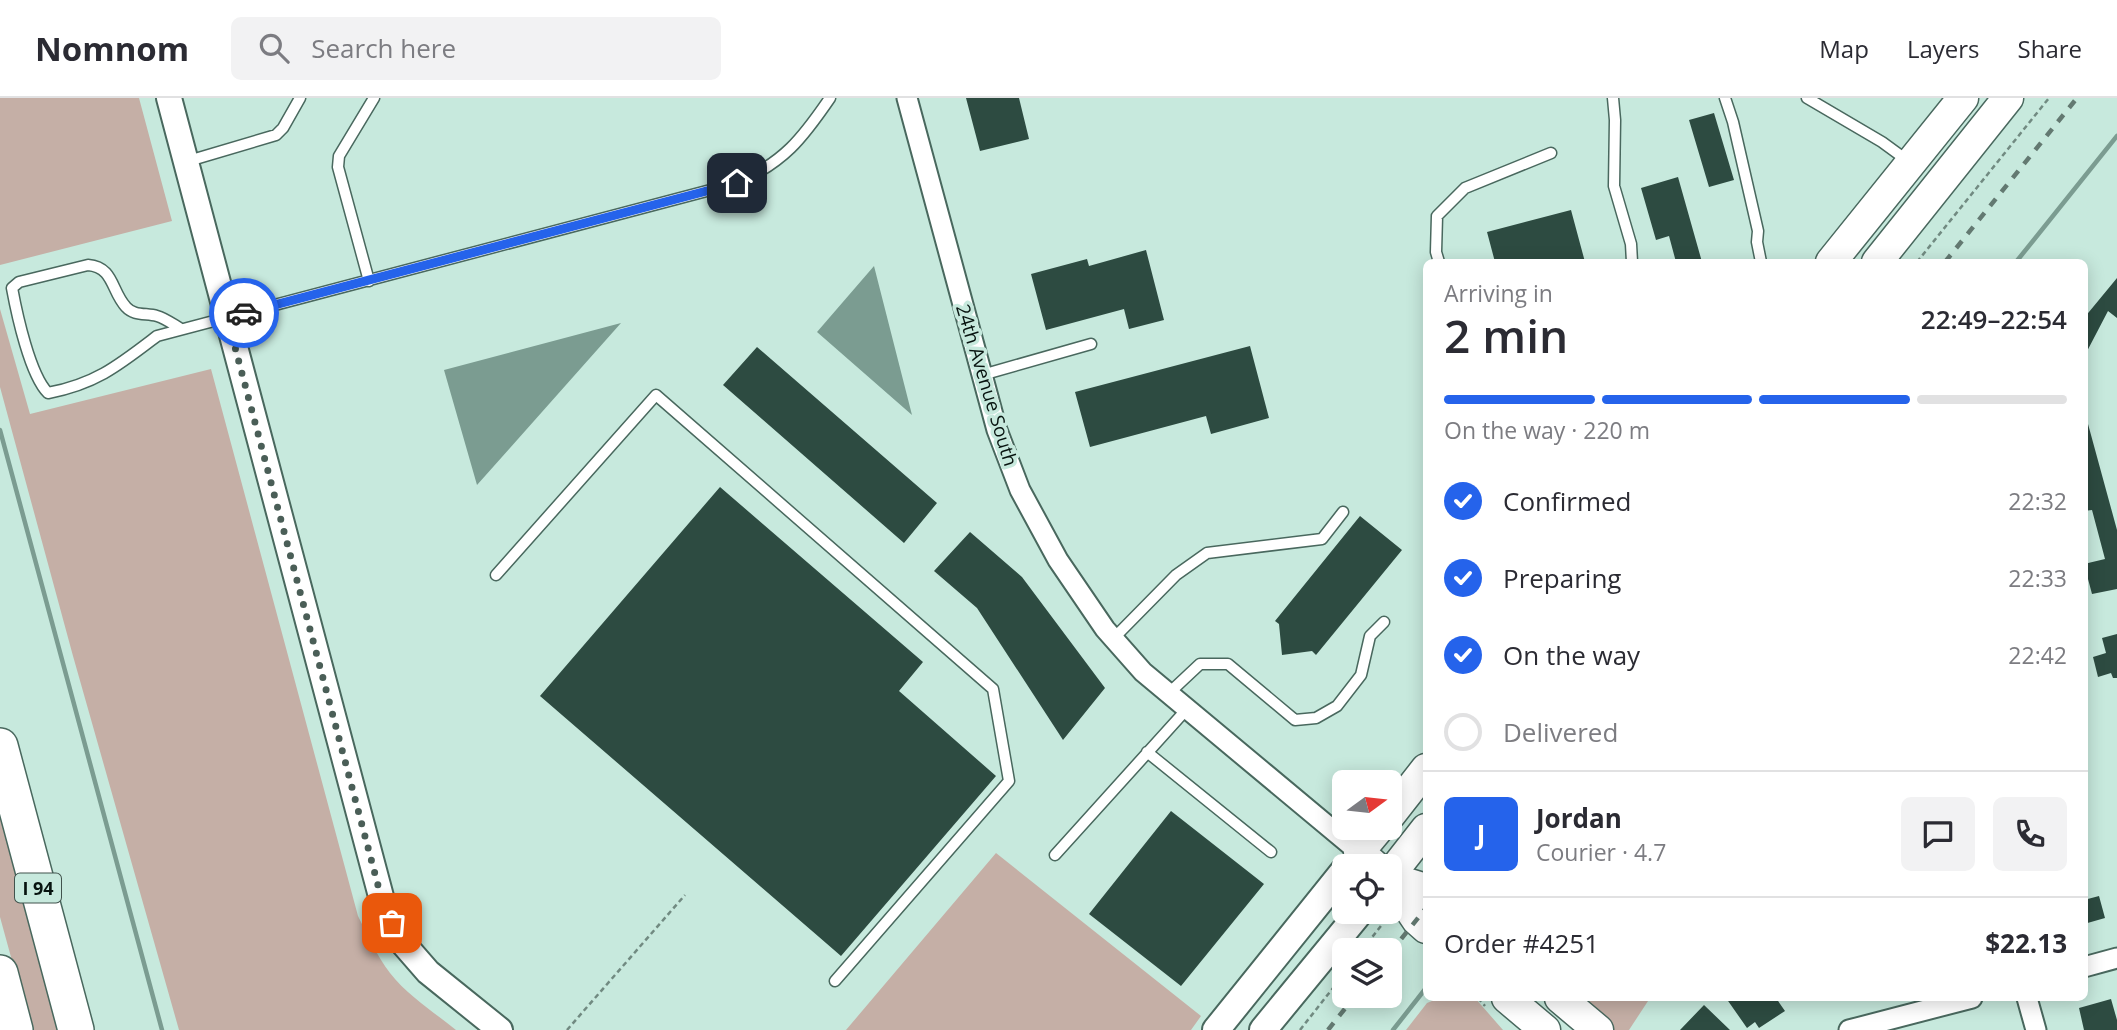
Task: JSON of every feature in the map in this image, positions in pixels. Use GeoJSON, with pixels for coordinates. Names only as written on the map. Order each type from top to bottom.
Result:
{"type":"FeatureCollection","features":[{"type":"Feature","properties":{"kind":"highway","name":"I 94"},"geometry":{"type":"LineString","coordinates":[[0,746],[76,1030]]}},
{"type":"Feature","properties":{"kind":"highway"},"geometry":{"type":"LineString","coordinates":[[40,893],[89,1030]]}},
{"type":"Feature","properties":{"kind":"highway"},"geometry":{"type":"LineString","coordinates":[[0,973],[15,1030]]}},
{"type":"Feature","properties":{"kind":"main road"},"geometry":{"type":"LineString","coordinates":[[1833,259],[1963,98]]}},
{"type":"Feature","properties":{"kind":"main road"},"geometry":{"type":"LineString","coordinates":[[1879,259],[2008,98]]}},
{"type":"Feature","properties":{"kind":"main road"},"geometry":{"type":"LineString","coordinates":[[1402,800],[1423,773]]}},
{"type":"Feature","properties":{"kind":"main road"},"geometry":{"type":"LineString","coordinates":[[1402,862],[1423,833]]}},
{"type":"Feature","properties":{"kind":"main road"},"geometry":{"type":"LineString","coordinates":[[1402,882],[1423,888]]}},
{"type":"Feature","properties":{"kind":"main road"},"geometry":{"type":"LineString","coordinates":[[1216,1030],[1332,893]]}},
{"type":"Feature","properties":{"kind":"main road"},"geometry":{"type":"LineString","coordinates":[[1402,898],[1423,925]]}},
{"type":"Feature","properties":{"kind":"main road"},"geometry":{"type":"LineString","coordinates":[[1264,1030],[1350,924]]}},
{"type":"Feature","properties":{"kind":"main road"},"geometry":{"type":"LineString","coordinates":[[1511,1001],[1545,1030]]}},
{"type":"Feature","properties":{"kind":"main road"},"geometry":{"type":"LineString","coordinates":[[1564,1001],[1598,1030]]}},
{"type":"Feature","properties":{"kind":"street"},"geometry":{"type":"LineString","coordinates":[[169,98],[383,904],[401,941],[428,972],[500,1030]]}},
{"type":"Feature","properties":{"kind":"street","name":"24th Avenue South"},"geometry":{"type":"LineString","coordinates":[[907,98],[997,430],[1020,490],[1058,560],[1113,639],[1143,672],[1346,854]]}},
{"type":"Feature","properties":{"kind":"street"},"geometry":{"type":"LineString","coordinates":[[2088,966],[2117,958]]}},
{"type":"Feature","properties":{"kind":"street"},"geometry":{"type":"LineString","coordinates":[[1849,1030],[1960,1001]]}},
{"type":"Feature","properties":{"kind":"street"},"geometry":{"type":"LineString","coordinates":[[2028,1001],[2036,1030]]}},
{"type":"Feature","properties":{"kind":"lane"},"geometry":{"type":"LineString","coordinates":[[186,162],[276,135],[300,98]]}},
{"type":"Feature","properties":{"kind":"lane"},"geometry":{"type":"LineString","coordinates":[[369,281],[338,167],[339,156],[374,98]]}},
{"type":"Feature","properties":{"kind":"lane"},"geometry":{"type":"LineString","coordinates":[[181,329],[159,316],[132,313],[124,306],[106,271],[98,266],[88,265],[30,279],[19,282],[12,288],[33,368],[40,385],[48,393],[88,383],[113,370],[157,336],[737,183],[762,172],[785,155],[807,132],[831,98]]}},
{"type":"Feature","properties":{"kind":"lane"},"geometry":{"type":"LineString","coordinates":[[1612,98],[1615,120],[1614,186],[1631,244],[1632,259]]}},
{"type":"Feature","properties":{"kind":"lane"},"geometry":{"type":"LineString","coordinates":[[1725,98],[1758,231],[1760,259]]}},
{"type":"Feature","properties":{"kind":"lane"},"geometry":{"type":"LineString","coordinates":[[1807,98],[1882,142],[1911,163]]}},
{"type":"Feature","properties":{"kind":"lane"},"geometry":{"type":"LineString","coordinates":[[1438,259],[1437,216],[1465,188],[1551,153]]}},
{"type":"Feature","properties":{"kind":"lane"},"geometry":{"type":"LineString","coordinates":[[982,375],[1091,344]]}},
{"type":"Feature","properties":{"kind":"lane"},"geometry":{"type":"LineString","coordinates":[[496,575],[656,395],[993,689],[1009,781],[835,981]]}},
{"type":"Feature","properties":{"kind":"lane"},"geometry":{"type":"LineString","coordinates":[[1113,639],[1176,575],[1206,553],[1322,539],[1343,512]]}},
{"type":"Feature","properties":{"kind":"lane"},"geometry":{"type":"LineString","coordinates":[[1168,694],[1200,664],[1228,664],[1295,720],[1316,718],[1337,706],[1361,675],[1370,636],[1384,622]]}},
{"type":"Feature","properties":{"kind":"lane"},"geometry":{"type":"LineString","coordinates":[[1055,855],[1186,710]]}},
{"type":"Feature","properties":{"kind":"lane"},"geometry":{"type":"LineString","coordinates":[[1147,752],[1271,852]]}},
{"type":"Feature","properties":{"kind":"path"},"geometry":{"type":"LineString","coordinates":[[1919,259],[2049,98]]}},
{"type":"Feature","properties":{"kind":"path"},"geometry":{"type":"LineString","coordinates":[[567,1030],[685,895]]}},
{"type":"Feature","properties":{"kind":"path"},"geometry":{"type":"LineString","coordinates":[[1300,1030],[1332,989]]}},
{"type":"Feature","properties":{"kind":"shaded area"},"geometry":{"type":"Polygon","coordinates":[[[0,98],[139,98],[172,221],[0,265],[0,98]]]}},
{"type":"Feature","properties":{"kind":"shaded area"},"geometry":{"type":"Polygon","coordinates":[[[0,309],[30,414],[211,369],[358,916],[390,973],[413,996],[456,1030],[179,1030],[0,387],[0,309]]]}},
{"type":"Feature","properties":{"kind":"shaded area"},"geometry":{"type":"Polygon","coordinates":[[[0,800],[61,1030],[31,1030],[0,917],[0,800]]]}},
{"type":"Feature","properties":{"kind":"shaded area"},"geometry":{"type":"Polygon","coordinates":[[[996,853],[1201,1016],[1191,1030],[846,1030],[996,853]]]}},
{"type":"Feature","properties":{"kind":"shaded area"},"geometry":{"type":"Polygon","coordinates":[[[1478,1001],[1503,1030],[1406,1030],[1427,1003],[1478,1001]]]}},
{"type":"Feature","properties":{"kind":"shaded area"},"geometry":{"type":"Polygon","coordinates":[[[1576,1001],[1648,1001],[1629,1030],[1610,1030],[1576,1001]]]}},
{"type":"Feature","properties":{"kind":"water"},"geometry":{"type":"Polygon","coordinates":[[[874,266],[912,415],[817,332],[874,266]]]}},
{"type":"Feature","properties":{"kind":"water"},"geometry":{"type":"Polygon","coordinates":[[[621,323],[477,485],[444,370],[621,323]]]}},
{"type":"Feature","properties":{"kind":"building"},"geometry":{"type":"Polygon","coordinates":[[[966,98],[1019,98],[1029,139],[980,151],[966,98]]]}},
{"type":"Feature","properties":{"kind":"building"},"geometry":{"type":"Polygon","coordinates":[[[1714,113],[1734,180],[1709,187],[1689,120],[1714,113]]]}},
{"type":"Feature","properties":{"kind":"building"},"geometry":{"type":"Polygon","coordinates":[[[1678,177],[1701,259],[1675,259],[1669,236],[1656,240],[1641,188],[1678,177]]]}},
{"type":"Feature","properties":{"kind":"building"},"geometry":{"type":"Polygon","coordinates":[[[1571,210],[1584,259],[1494,259],[1487,232],[1571,210]]]}},
{"type":"Feature","properties":{"kind":"building"},"geometry":{"type":"Polygon","coordinates":[[[1146,250],[1164,320],[1129,329],[1124,309],[1046,330],[1031,274],[1087,259],[1089,266],[1146,250]]]}},
{"type":"Feature","properties":{"kind":"building"},"geometry":{"type":"Polygon","coordinates":[[[2117,278],[2117,318],[2108,311],[2088,349],[2088,313],[2117,278]]]}},
{"type":"Feature","properties":{"kind":"building"},"geometry":{"type":"Polygon","coordinates":[[[1250,346],[1269,418],[1211,434],[1206,416],[1090,447],[1075,392],[1250,346]]]}},
{"type":"Feature","properties":{"kind":"building"},"geometry":{"type":"Polygon","coordinates":[[[757,347],[937,503],[904,543],[723,385],[757,347]]]}},
{"type":"Feature","properties":{"kind":"building"},"geometry":{"type":"Polygon","coordinates":[[[2088,424],[2117,530],[2117,589],[2092,594],[2088,563],[2105,559],[2092,510],[2088,510],[2088,424]]]}},
{"type":"Feature","properties":{"kind":"building"},"geometry":{"type":"Polygon","coordinates":[[[720,487],[923,662],[899,691],[996,776],[841,956],[540,696],[720,487]]]}},
{"type":"Feature","properties":{"kind":"building"},"geometry":{"type":"Polygon","coordinates":[[[1360,516],[1402,550],[1316,655],[1312,651],[1282,655],[1279,624],[1275,621],[1360,516]]]}},
{"type":"Feature","properties":{"kind":"building"},"geometry":{"type":"Polygon","coordinates":[[[970,532],[1022,577],[1105,688],[1063,740],[977,608],[934,571],[970,532]]]}},
{"type":"Feature","properties":{"kind":"building"},"geometry":{"type":"Polygon","coordinates":[[[2117,634],[2117,678],[2113,678],[2111,673],[2098,677],[2093,657],[2106,653],[2102,638],[2117,634]]]}},
{"type":"Feature","properties":{"kind":"building"},"geometry":{"type":"Polygon","coordinates":[[[1171,811],[1264,884],[1181,986],[1089,914],[1171,811]]]}},
{"type":"Feature","properties":{"kind":"building"},"geometry":{"type":"Polygon","coordinates":[[[2099,896],[2105,918],[2088,923],[2088,899],[2099,896]]]}},
{"type":"Feature","properties":{"kind":"building"},"geometry":{"type":"Polygon","coordinates":[[[2111,999],[2117,1030],[2084,1030],[2079,1008],[2111,999]]]}},
{"type":"Feature","properties":{"kind":"building"},"geometry":{"type":"Polygon","coordinates":[[[1728,1001],[1778,1001],[1785,1011],[1759,1028],[1755,1022],[1747,1028],[1728,1001]]]}},
{"type":"Feature","properties":{"kind":"building"},"geometry":{"type":"Polygon","coordinates":[[[1704,1005],[1730,1030],[1680,1030],[1704,1005]]]}},
{"type":"Feature","properties":{"kind":"waterway"},"geometry":{"type":"LineString","coordinates":[[2018,259],[2117,136]]}},
{"type":"Feature","properties":{"kind":"waterway"},"geometry":{"type":"LineString","coordinates":[[0,430],[162,1030]]}},
{"type":"Feature","properties":{"kind":"waterway"},"geometry":{"type":"LineString","coordinates":[[1393,1030],[1423,992]]}},
{"type":"Feature","properties":{"kind":"railway"},"geometry":{"type":"LineString","coordinates":[[1947,259],[2077,98]]}},
{"type":"Feature","properties":{"kind":"railway"},"geometry":{"type":"LineString","coordinates":[[1402,938],[1423,912]]}},
{"type":"Feature","properties":{"kind":"railway"},"geometry":{"type":"LineString","coordinates":[[1328,1030],[1345,1008]]}},
{"type":"Feature","properties":{"kind":"way so far"},"geometry":{"type":"LineString","coordinates":[[244,313],[227,317],[383,904],[392,923]]}},
{"type":"Feature","properties":{"kind":"route"},"geometry":{"type":"LineString","coordinates":[[244,313],[737,183]]}}]}
